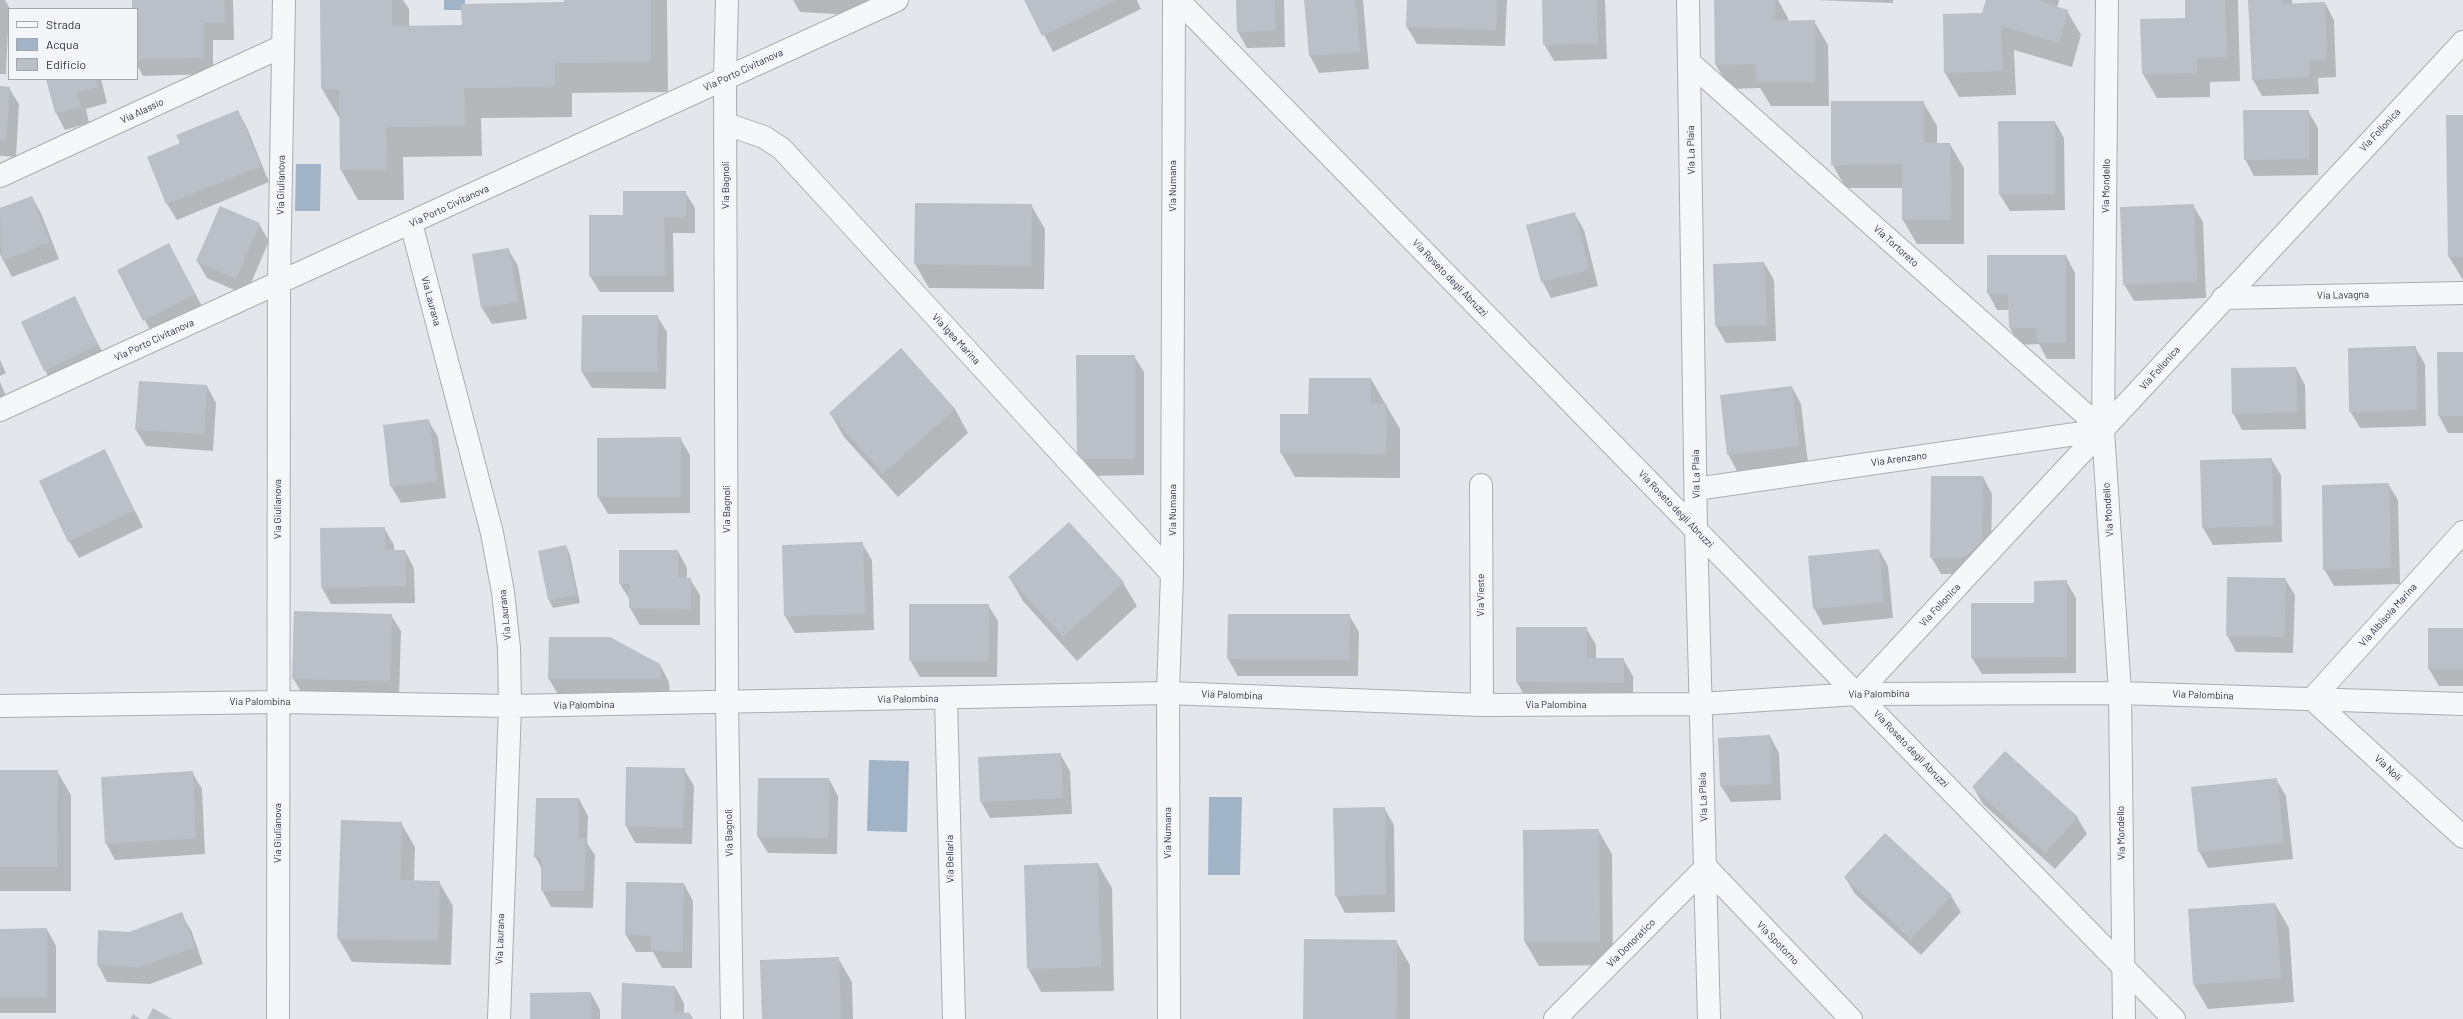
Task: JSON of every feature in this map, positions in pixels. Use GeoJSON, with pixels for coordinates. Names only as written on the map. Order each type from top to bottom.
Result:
{"type":"FeatureCollection","features":[{"type":"Feature","properties":{"kind":"street","name":"Via Giulianova"},"geometry":{"type":"LineString","coordinates":[[278,1019],[279,283],[284,0]]}},
{"type":"Feature","properties":{"kind":"street","name":"Via Bagnoli"},"geometry":{"type":"LineString","coordinates":[[727,0],[725,78],[728,702],[732,1019]]}},
{"type":"Feature","properties":{"kind":"street","name":"Via Porto Civitanova"},"geometry":{"type":"LineString","coordinates":[[0,410],[897,0]]}},
{"type":"Feature","properties":{"kind":"street","name":"Via Numana"},"geometry":{"type":"LineString","coordinates":[[1169,1019],[1168,692],[1172,574],[1174,0]]}},
{"type":"Feature","properties":{"kind":"street","name":"Via Roseto degli Abruzzi"},"geometry":{"type":"LineString","coordinates":[[1178,0],[2174,1019]]}},
{"type":"Feature","properties":{"kind":"street","name":"Via La Plaia"},"geometry":{"type":"LineString","coordinates":[[1688,0],[1696,529],[1706,867],[1708,1019]]}},
{"type":"Feature","properties":{"kind":"street","name":"Via Mondello"},"geometry":{"type":"LineString","coordinates":[[2107,0],[2103,430],[2120,693],[2124,1019]]}},
{"type":"Feature","properties":{"kind":"street","name":"Via Follonica"},"geometry":{"type":"LineString","coordinates":[[1857,694],[2103,430],[2223,298],[2463,42]]}},
{"type":"Feature","properties":{"kind":"street","name":"Via Alassio"},"geometry":{"type":"LineString","coordinates":[[0,176],[283,46]]}},
{"type":"Feature","properties":{"kind":"street","name":"Via Tortoreto"},"geometry":{"type":"LineString","coordinates":[[1689,62],[2103,430]]}},
{"type":"Feature","properties":{"kind":"street","name":"Via Igea Marina"},"geometry":{"type":"LineString","coordinates":[[726,124],[764,137],[782,150],[1172,574]]}},
{"type":"Feature","properties":{"kind":"street","name":"Via Laurana"},"geometry":{"type":"LineString","coordinates":[[411,223],[499,564],[509,648],[510,706],[499,1019]]}},
{"type":"Feature","properties":{"kind":"street","name":"Via Lavagna"},"geometry":{"type":"LineString","coordinates":[[2223,298],[2463,293]]}},
{"type":"Feature","properties":{"kind":"street","name":"Via Arenzano"},"geometry":{"type":"LineString","coordinates":[[1696,489],[2103,430]]}},
{"type":"Feature","properties":{"kind":"street","name":"Via Vieste"},"geometry":{"type":"LineString","coordinates":[[1481,485],[1482,705]]}},
{"type":"Feature","properties":{"kind":"street","name":"Via Albisola Marina"},"geometry":{"type":"LineString","coordinates":[[2312,699],[2463,532]]}},
{"type":"Feature","properties":{"kind":"street","name":"Via Palombina"},"geometry":{"type":"LineString","coordinates":[[0,706],[278,702],[510,706],[946,698],[1168,692],[1482,705],[1700,704],[1857,694],[2120,693],[2463,704]]}},
{"type":"Feature","properties":{"kind":"street","name":"Via Bellaria"},"geometry":{"type":"LineString","coordinates":[[946,698],[954,1019]]}},
{"type":"Feature","properties":{"kind":"street","name":"Via Noli"},"geometry":{"type":"LineString","coordinates":[[2312,699],[2463,837]]}},
{"type":"Feature","properties":{"kind":"street","name":"Via Donoratico"},"geometry":{"type":"LineString","coordinates":[[1555,1019],[1706,867]]}},
{"type":"Feature","properties":{"kind":"street","name":"Via Spotorno"},"geometry":{"type":"LineString","coordinates":[[1706,867],[1851,1019]]}},
{"type":"Feature","properties":{"kind":"water"},"geometry":{"type":"Polygon","coordinates":[[[444,0],[465,0],[465,10],[444,10],[444,0]]]}},
{"type":"Feature","properties":{"kind":"water"},"geometry":{"type":"Polygon","coordinates":[[[296,164],[321,164],[320,211],[295,211],[296,164]]]}},
{"type":"Feature","properties":{"kind":"water"},"geometry":{"type":"Polygon","coordinates":[[[869,760],[909,761],[907,832],[867,831],[869,760]]]}},
{"type":"Feature","properties":{"kind":"water"},"geometry":{"type":"Polygon","coordinates":[[[1209,797],[1242,797],[1240,875],[1208,875],[1209,797]]]}},
{"type":"Feature","properties":{"kind":"building"},"geometry":{"type":"Polygon","coordinates":[[[132,0],[224,0],[225,23],[204,23],[204,58],[138,59],[138,8],[132,8],[132,0]]]}},
{"type":"Feature","properties":{"kind":"building"},"geometry":{"type":"Polygon","coordinates":[[[320,0],[392,0],[392,26],[462,25],[461,4],[564,2],[564,0],[651,0],[651,62],[555,63],[555,87],[464,88],[465,126],[386,127],[387,170],[340,170],[339,89],[321,89],[320,0]]]}},
{"type":"Feature","properties":{"kind":"building"},"geometry":{"type":"Polygon","coordinates":[[[1024,0],[1116,0],[1042,36],[1024,0]]]}},
{"type":"Feature","properties":{"kind":"building"},"geometry":{"type":"Polygon","coordinates":[[[1236,0],[1275,0],[1276,31],[1237,32],[1236,0]]]}},
{"type":"Feature","properties":{"kind":"building"},"geometry":{"type":"Polygon","coordinates":[[[1304,0],[1355,0],[1360,52],[1309,56],[1304,0]]]}},
{"type":"Feature","properties":{"kind":"building"},"geometry":{"type":"Polygon","coordinates":[[[1407,0],[1497,0],[1496,30],[1406,27],[1407,0]]]}},
{"type":"Feature","properties":{"kind":"building"},"geometry":{"type":"Polygon","coordinates":[[[1542,0],[1596,0],[1598,43],[1543,45],[1542,0]]]}},
{"type":"Feature","properties":{"kind":"building"},"geometry":{"type":"Polygon","coordinates":[[[1714,0],[1775,0],[1775,21],[1815,20],[1815,82],[1756,82],[1756,64],[1715,65],[1714,0]]]}},
{"type":"Feature","properties":{"kind":"building"},"geometry":{"type":"Polygon","coordinates":[[[1986,0],[2038,0],[2068,10],[2059,43],[2001,26],[2003,71],[1944,73],[1943,14],[1982,13],[1986,0]]]}},
{"type":"Feature","properties":{"kind":"building"},"geometry":{"type":"Polygon","coordinates":[[[2185,0],[2225,0],[2227,57],[2197,58],[2197,73],[2142,74],[2140,19],[2185,18],[2185,0]]]}},
{"type":"Feature","properties":{"kind":"building"},"geometry":{"type":"Polygon","coordinates":[[[2248,0],[2283,0],[2283,4],[2325,2],[2327,60],[2309,61],[2310,77],[2252,80],[2248,0]]]}},
{"type":"Feature","properties":{"kind":"building"},"geometry":{"type":"Polygon","coordinates":[[[46,80],[96,80],[98,87],[77,92],[81,107],[55,113],[46,80]]]}},
{"type":"Feature","properties":{"kind":"building"},"geometry":{"type":"Polygon","coordinates":[[[0,86],[10,87],[6,141],[0,140],[0,86]]]}},
{"type":"Feature","properties":{"kind":"building"},"geometry":{"type":"Polygon","coordinates":[[[1831,101],[1924,101],[1924,143],[1950,143],[1951,220],[1902,220],[1902,164],[1831,165],[1831,101]]]}},
{"type":"Feature","properties":{"kind":"building"},"geometry":{"type":"Polygon","coordinates":[[[238,110],[261,166],[166,204],[147,157],[180,143],[176,135],[238,110]]]}},
{"type":"Feature","properties":{"kind":"building"},"geometry":{"type":"Polygon","coordinates":[[[2243,110],[2309,110],[2309,159],[2244,160],[2243,110]]]}},
{"type":"Feature","properties":{"kind":"building"},"geometry":{"type":"Polygon","coordinates":[[[2446,115],[2463,115],[2463,257],[2448,257],[2446,115]]]}},
{"type":"Feature","properties":{"kind":"building"},"geometry":{"type":"Polygon","coordinates":[[[1998,121],[2055,121],[2055,194],[1999,195],[1998,121]]]}},
{"type":"Feature","properties":{"kind":"building"},"geometry":{"type":"Polygon","coordinates":[[[623,191],[686,191],[686,217],[664,217],[665,276],[589,276],[589,215],[623,215],[623,191]]]}},
{"type":"Feature","properties":{"kind":"building"},"geometry":{"type":"Polygon","coordinates":[[[32,196],[50,242],[2,261],[0,208],[32,196]]]}},
{"type":"Feature","properties":{"kind":"building"},"geometry":{"type":"Polygon","coordinates":[[[915,203],[1032,204],[1031,266],[914,264],[915,203]]]}},
{"type":"Feature","properties":{"kind":"building"},"geometry":{"type":"Polygon","coordinates":[[[2194,204],[2197,281],[2123,285],[2120,207],[2194,204]]]}},
{"type":"Feature","properties":{"kind":"building"},"geometry":{"type":"Polygon","coordinates":[[[220,206],[260,223],[236,279],[196,261],[220,206]]]}},
{"type":"Feature","properties":{"kind":"building"},"geometry":{"type":"Polygon","coordinates":[[[1575,212],[1589,270],[1541,282],[1526,225],[1575,212]]]}},
{"type":"Feature","properties":{"kind":"building"},"geometry":{"type":"Polygon","coordinates":[[[169,243],[195,294],[143,321],[117,270],[169,243]]]}},
{"type":"Feature","properties":{"kind":"building"},"geometry":{"type":"Polygon","coordinates":[[[509,248],[518,302],[481,308],[472,254],[509,248]]]}},
{"type":"Feature","properties":{"kind":"building"},"geometry":{"type":"Polygon","coordinates":[[[1987,255],[2066,255],[2066,343],[2037,343],[2036,328],[2009,328],[2008,294],[1987,294],[1987,255]]]}},
{"type":"Feature","properties":{"kind":"building"},"geometry":{"type":"Polygon","coordinates":[[[1764,262],[1767,325],[1715,326],[1713,264],[1764,262]]]}},
{"type":"Feature","properties":{"kind":"building"},"geometry":{"type":"Polygon","coordinates":[[[75,296],[98,345],[44,371],[21,322],[75,296]]]}},
{"type":"Feature","properties":{"kind":"building"},"geometry":{"type":"Polygon","coordinates":[[[582,315],[658,315],[657,372],[581,372],[582,315]]]}},
{"type":"Feature","properties":{"kind":"building"},"geometry":{"type":"Polygon","coordinates":[[[2416,346],[2417,410],[2349,412],[2348,348],[2416,346]]]}},
{"type":"Feature","properties":{"kind":"building"},"geometry":{"type":"Polygon","coordinates":[[[901,348],[955,409],[883,474],[829,413],[901,348]]]}},
{"type":"Feature","properties":{"kind":"building"},"geometry":{"type":"Polygon","coordinates":[[[2437,352],[2463,352],[2463,416],[2438,416],[2437,352]]]}},
{"type":"Feature","properties":{"kind":"building"},"geometry":{"type":"Polygon","coordinates":[[[1076,355],[1135,355],[1135,459],[1077,459],[1076,355]]]}},
{"type":"Feature","properties":{"kind":"building"},"geometry":{"type":"Polygon","coordinates":[[[2296,367],[2297,412],[2232,414],[2231,368],[2296,367]]]}},
{"type":"Feature","properties":{"kind":"building"},"geometry":{"type":"Polygon","coordinates":[[[1309,378],[1371,378],[1371,403],[1387,404],[1386,454],[1280,453],[1280,414],[1308,414],[1309,378]]]}},
{"type":"Feature","properties":{"kind":"building"},"geometry":{"type":"Polygon","coordinates":[[[139,381],[207,385],[204,434],[135,430],[139,381]]]}},
{"type":"Feature","properties":{"kind":"building"},"geometry":{"type":"Polygon","coordinates":[[[1792,386],[1799,446],[1727,455],[1720,395],[1792,386]]]}},
{"type":"Feature","properties":{"kind":"building"},"geometry":{"type":"Polygon","coordinates":[[[429,419],[437,481],[390,487],[383,425],[429,419]]]}},
{"type":"Feature","properties":{"kind":"building"},"geometry":{"type":"Polygon","coordinates":[[[681,437],[681,497],[597,497],[597,438],[681,437]]]}},
{"type":"Feature","properties":{"kind":"building"},"geometry":{"type":"Polygon","coordinates":[[[105,449],[134,510],[68,542],[39,481],[105,449]]]}},
{"type":"Feature","properties":{"kind":"building"},"geometry":{"type":"Polygon","coordinates":[[[2272,458],[2273,526],[2202,528],[2200,460],[2272,458]]]}},
{"type":"Feature","properties":{"kind":"building"},"geometry":{"type":"Polygon","coordinates":[[[1931,476],[1983,476],[1982,541],[1964,558],[1930,558],[1931,476]]]}},
{"type":"Feature","properties":{"kind":"building"},"geometry":{"type":"Polygon","coordinates":[[[2389,483],[2391,568],[2323,570],[2322,485],[2389,483]]]}},
{"type":"Feature","properties":{"kind":"building"},"geometry":{"type":"Polygon","coordinates":[[[1069,522],[1124,582],[1063,637],[1008,577],[1069,522]]]}},
{"type":"Feature","properties":{"kind":"building"},"geometry":{"type":"Polygon","coordinates":[[[385,527],[385,550],[405,550],[406,586],[321,588],[320,528],[385,527]]]}},
{"type":"Feature","properties":{"kind":"building"},"geometry":{"type":"Polygon","coordinates":[[[863,542],[865,614],[784,616],[782,545],[863,542]]]}},
{"type":"Feature","properties":{"kind":"building"},"geometry":{"type":"Polygon","coordinates":[[[566,545],[576,595],[548,600],[538,551],[566,545]]]}},
{"type":"Feature","properties":{"kind":"building"},"geometry":{"type":"Polygon","coordinates":[[[1879,549],[1884,602],[1813,609],[1808,556],[1879,549]]]}},
{"type":"Feature","properties":{"kind":"building"},"geometry":{"type":"Polygon","coordinates":[[[619,550],[678,550],[678,577],[691,578],[691,609],[629,608],[629,584],[619,584],[619,550]]]}},
{"type":"Feature","properties":{"kind":"building"},"geometry":{"type":"Polygon","coordinates":[[[2227,577],[2286,578],[2284,637],[2226,636],[2227,577]]]}},
{"type":"Feature","properties":{"kind":"building"},"geometry":{"type":"Polygon","coordinates":[[[2067,580],[2067,657],[1971,658],[1971,603],[2034,603],[2034,581],[2067,580]]]}},
{"type":"Feature","properties":{"kind":"building"},"geometry":{"type":"Polygon","coordinates":[[[909,604],[989,604],[988,661],[909,661],[909,604]]]}},
{"type":"Feature","properties":{"kind":"building"},"geometry":{"type":"Polygon","coordinates":[[[294,611],[392,614],[390,681],[292,679],[294,611]]]}},
{"type":"Feature","properties":{"kind":"building"},"geometry":{"type":"Polygon","coordinates":[[[1228,614],[1350,614],[1349,660],[1227,659],[1228,614]]]}},
{"type":"Feature","properties":{"kind":"building"},"geometry":{"type":"Polygon","coordinates":[[[1516,627],[1587,627],[1587,658],[1624,658],[1624,683],[1516,682],[1516,627]]]}},
{"type":"Feature","properties":{"kind":"building"},"geometry":{"type":"Polygon","coordinates":[[[2428,628],[2463,628],[2463,669],[2428,669],[2428,628]]]}},
{"type":"Feature","properties":{"kind":"building"},"geometry":{"type":"Polygon","coordinates":[[[549,637],[610,637],[660,664],[661,679],[548,679],[549,637]]]}},
{"type":"Feature","properties":{"kind":"building"},"geometry":{"type":"Polygon","coordinates":[[[1770,735],[1772,784],[1720,786],[1718,738],[1770,735]]]}},
{"type":"Feature","properties":{"kind":"building"},"geometry":{"type":"Polygon","coordinates":[[[2005,751],[2078,817],[2045,853],[1972,787],[2005,751]]]}},
{"type":"Feature","properties":{"kind":"building"},"geometry":{"type":"Polygon","coordinates":[[[1061,753],[1063,798],[980,802],[978,757],[1061,753]]]}},
{"type":"Feature","properties":{"kind":"building"},"geometry":{"type":"Polygon","coordinates":[[[626,767],[685,768],[683,828],[625,826],[626,767]]]}},
{"type":"Feature","properties":{"kind":"building"},"geometry":{"type":"Polygon","coordinates":[[[0,770],[58,770],[57,867],[0,867],[0,770]]]}},
{"type":"Feature","properties":{"kind":"building"},"geometry":{"type":"Polygon","coordinates":[[[193,771],[196,838],[105,844],[101,777],[193,771]]]}},
{"type":"Feature","properties":{"kind":"building"},"geometry":{"type":"Polygon","coordinates":[[[758,778],[829,778],[828,838],[757,837],[758,778]]]}},
{"type":"Feature","properties":{"kind":"building"},"geometry":{"type":"Polygon","coordinates":[[[2277,778],[2284,843],[2198,852],[2191,787],[2277,778]]]}},
{"type":"Feature","properties":{"kind":"building"},"geometry":{"type":"Polygon","coordinates":[[[536,798],[579,798],[578,838],[586,838],[584,891],[541,891],[541,857],[534,857],[536,798]]]}},
{"type":"Feature","properties":{"kind":"building"},"geometry":{"type":"Polygon","coordinates":[[[1385,807],[1386,895],[1335,896],[1333,808],[1385,807]]]}},
{"type":"Feature","properties":{"kind":"building"},"geometry":{"type":"Polygon","coordinates":[[[341,820],[402,822],[400,880],[440,881],[438,941],[337,939],[341,820]]]}},
{"type":"Feature","properties":{"kind":"building"},"geometry":{"type":"Polygon","coordinates":[[[1599,829],[1600,942],[1524,942],[1523,830],[1599,829]]]}},
{"type":"Feature","properties":{"kind":"building"},"geometry":{"type":"Polygon","coordinates":[[[1885,833],[1952,895],[1911,939],[1844,877],[1885,833]]]}},
{"type":"Feature","properties":{"kind":"building"},"geometry":{"type":"Polygon","coordinates":[[[1098,863],[1101,967],[1027,969],[1024,865],[1098,863]]]}},
{"type":"Feature","properties":{"kind":"building"},"geometry":{"type":"Polygon","coordinates":[[[626,882],[684,883],[683,952],[651,951],[652,936],[625,935],[626,882]]]}},
{"type":"Feature","properties":{"kind":"building"},"geometry":{"type":"Polygon","coordinates":[[[2275,903],[2281,978],[2193,985],[2188,909],[2275,903]]]}},
{"type":"Feature","properties":{"kind":"building"},"geometry":{"type":"Polygon","coordinates":[[[182,912],[195,947],[140,967],[97,965],[98,930],[129,932],[182,912]]]}},
{"type":"Feature","properties":{"kind":"building"},"geometry":{"type":"Polygon","coordinates":[[[47,928],[47,997],[0,997],[0,929],[47,928]]]}},
{"type":"Feature","properties":{"kind":"building"},"geometry":{"type":"Polygon","coordinates":[[[1304,939],[1397,940],[1396,1019],[1303,1019],[1304,939]]]}},
{"type":"Feature","properties":{"kind":"building"},"geometry":{"type":"Polygon","coordinates":[[[839,957],[841,1019],[762,1019],[760,960],[839,957]]]}},
{"type":"Feature","properties":{"kind":"building"},"geometry":{"type":"Polygon","coordinates":[[[622,983],[675,986],[674,1012],[690,1013],[690,1019],[621,1019],[622,983]]]}},
{"type":"Feature","properties":{"kind":"building"},"geometry":{"type":"Polygon","coordinates":[[[591,992],[591,1019],[530,1019],[530,993],[591,992]]]}},
{"type":"Feature","properties":{"kind":"building"},"geometry":{"type":"Polygon","coordinates":[[[153,1008],[172,1019],[147,1019],[153,1008]]]}},
{"type":"Feature","properties":{"kind":"building"},"geometry":{"type":"Polygon","coordinates":[[[133,1014],[140,1019],[130,1019],[133,1014]]]}}]}
